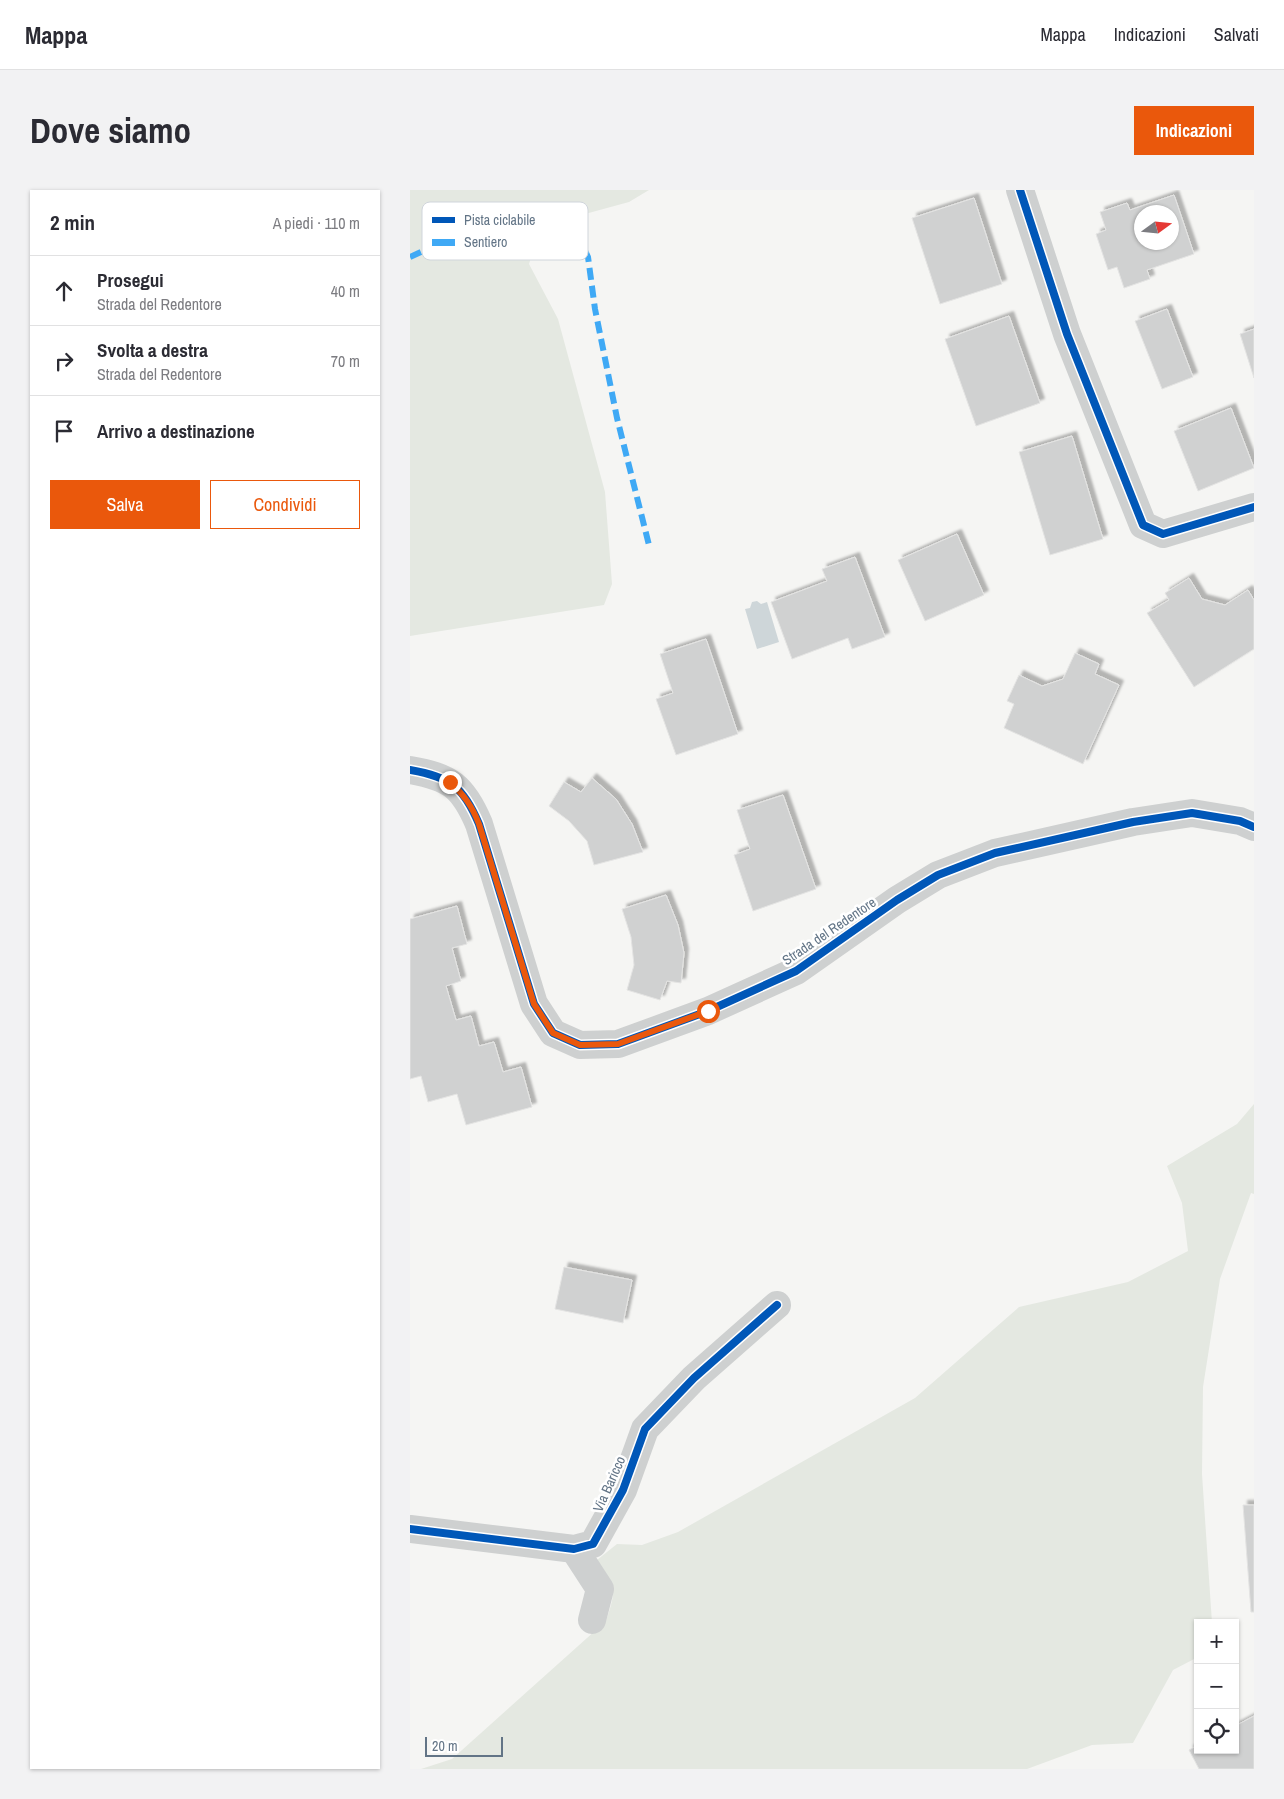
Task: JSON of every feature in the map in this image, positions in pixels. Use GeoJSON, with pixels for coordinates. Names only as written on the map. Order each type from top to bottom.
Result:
{"type":"FeatureCollection","features":[{"type":"Feature","properties":{"kind":"street"},"geometry":{"type":"LineString","coordinates":[[1020,190],[1067,334],[1143,525],[1163,534],[1254,507]]}},
{"type":"Feature","properties":{"kind":"street","name":"Strada del Redentore"},"geometry":{"type":"LineString","coordinates":[[410,770],[431,774],[450,782],[464,794],[479,824],[534,1004],[553,1033],[580,1045],[618,1044],[708,1011],[796,971],[897,900],[938,875],[996,853],[1134,822],[1192,812],[1240,822],[1254,827]]}},
{"type":"Feature","properties":{"kind":"street","name":"Via Baricco"},"geometry":{"type":"LineString","coordinates":[[574,1549],[593,1544],[623,1490],[645,1429],[694,1378],[777,1304]]}},
{"type":"Feature","properties":{"kind":"street"},"geometry":{"type":"LineString","coordinates":[[410,1529],[574,1549],[600,1589],[592,1620]]}},
{"type":"Feature","properties":{"kind":"shaded area"},"geometry":{"type":"Polygon","coordinates":[[[410,190],[649,190],[629,202],[588,213],[588,202],[422,202],[422,260],[530,260],[529,264],[558,319],[605,492],[612,584],[604,605],[410,636],[410,190]]]}},
{"type":"Feature","properties":{"kind":"shaded area"},"geometry":{"type":"Polygon","coordinates":[[[757,601],[761,604],[767,602],[779,642],[757,649],[745,609],[750,608],[752,602],[757,601]]]}},
{"type":"Feature","properties":{"kind":"shaded area"},"geometry":{"type":"Polygon","coordinates":[[[1254,1104],[1254,1194],[1251,1193],[1220,1279],[1203,1387],[1202,1474],[1212,1619],[1194,1619],[1194,1659],[1173,1670],[1133,1743],[1092,1745],[1027,1769],[421,1769],[452,1759],[606,1621],[612,1602],[613,1589],[597,1560],[617,1544],[642,1545],[678,1532],[915,1398],[1019,1307],[1128,1282],[1188,1251],[1182,1203],[1167,1166],[1237,1124],[1254,1104]]]}},
{"type":"Feature","properties":{"kind":"building"},"geometry":{"type":"Polygon","coordinates":[[[1174,195],[1177,205],[1145,205],[1174,195]]]}},
{"type":"Feature","properties":{"kind":"building"},"geometry":{"type":"Polygon","coordinates":[[[974,198],[1002,284],[940,304],[912,218],[974,198]]]}},
{"type":"Feature","properties":{"kind":"building"},"geometry":{"type":"Polygon","coordinates":[[[1127,203],[1130,210],[1134,209],[1134,250],[1179,250],[1179,210],[1194,254],[1147,270],[1150,279],[1124,288],[1117,267],[1108,270],[1096,234],[1106,230],[1100,212],[1127,203]]]}},
{"type":"Feature","properties":{"kind":"building"},"geometry":{"type":"Polygon","coordinates":[[[1167,309],[1193,377],[1162,389],[1135,321],[1167,309]]]}},
{"type":"Feature","properties":{"kind":"building"},"geometry":{"type":"Polygon","coordinates":[[[1009,316],[1040,403],[976,426],[945,339],[1009,316]]]}},
{"type":"Feature","properties":{"kind":"building"},"geometry":{"type":"Polygon","coordinates":[[[1254,329],[1254,378],[1240,334],[1254,329]]]}},
{"type":"Feature","properties":{"kind":"building"},"geometry":{"type":"Polygon","coordinates":[[[1231,408],[1254,468],[1198,491],[1174,431],[1231,408]]]}},
{"type":"Feature","properties":{"kind":"building"},"geometry":{"type":"Polygon","coordinates":[[[1072,436],[1103,539],[1050,555],[1019,452],[1072,436]]]}},
{"type":"Feature","properties":{"kind":"building"},"geometry":{"type":"Polygon","coordinates":[[[957,534],[984,595],[925,621],[898,560],[957,534]]]}},
{"type":"Feature","properties":{"kind":"building"},"geometry":{"type":"Polygon","coordinates":[[[855,557],[885,637],[852,649],[848,638],[792,659],[771,602],[827,581],[822,569],[855,557]]]}},
{"type":"Feature","properties":{"kind":"building"},"geometry":{"type":"Polygon","coordinates":[[[1189,578],[1202,599],[1225,605],[1248,590],[1254,600],[1254,649],[1194,687],[1147,613],[1169,600],[1165,593],[1189,578]]]}},
{"type":"Feature","properties":{"kind":"building"},"geometry":{"type":"Polygon","coordinates":[[[706,639],[738,734],[676,755],[656,699],[673,693],[660,654],[706,639]]]}},
{"type":"Feature","properties":{"kind":"building"},"geometry":{"type":"Polygon","coordinates":[[[1075,653],[1099,664],[1095,674],[1119,685],[1083,764],[1004,728],[1014,704],[1007,701],[1019,675],[1042,686],[1063,679],[1075,653]]]}},
{"type":"Feature","properties":{"kind":"building"},"geometry":{"type":"Polygon","coordinates":[[[592,778],[616,799],[632,824],[643,852],[594,865],[587,841],[569,821],[549,806],[564,782],[581,792],[592,778]]]}},
{"type":"Feature","properties":{"kind":"building"},"geometry":{"type":"Polygon","coordinates":[[[783,795],[816,889],[753,911],[734,855],[750,849],[737,810],[783,795]]]}},
{"type":"Feature","properties":{"kind":"building"},"geometry":{"type":"Polygon","coordinates":[[[666,895],[678,925],[684,953],[681,983],[667,981],[660,1000],[627,990],[634,965],[631,937],[622,909],[666,895]]]}},
{"type":"Feature","properties":{"kind":"building"},"geometry":{"type":"Polygon","coordinates":[[[457,906],[467,944],[452,948],[461,981],[446,986],[456,1020],[471,1016],[479,1046],[494,1042],[503,1072],[521,1067],[532,1107],[466,1125],[457,1094],[428,1102],[421,1076],[410,1079],[410,919],[457,906]]]}},
{"type":"Feature","properties":{"kind":"building"},"geometry":{"type":"Polygon","coordinates":[[[564,1267],[632,1280],[623,1323],[555,1309],[564,1267]]]}},
{"type":"Feature","properties":{"kind":"building"},"geometry":{"type":"Polygon","coordinates":[[[1243,1505],[1254,1505],[1254,1612],[1251,1612],[1243,1505]]]}},
{"type":"Feature","properties":{"kind":"building"},"geometry":{"type":"Polygon","coordinates":[[[1254,1716],[1254,1769],[1199,1769],[1189,1750],[1194,1747],[1194,1754],[1239,1754],[1239,1724],[1254,1716]]]}},
{"type":"Feature","properties":{"kind":"marked path"},"geometry":{"type":"LineString","coordinates":[[410,257],[422,251]]}},
{"type":"Feature","properties":{"kind":"marked path"},"geometry":{"type":"LineString","coordinates":[[588,257],[595,309],[617,418],[650,549]]}},
{"type":"Feature","properties":{"kind":"cycle path"},"geometry":{"type":"LineString","coordinates":[[1020,190],[1067,334],[1143,525],[1163,534],[1254,507]]}},
{"type":"Feature","properties":{"kind":"cycle path"},"geometry":{"type":"LineString","coordinates":[[410,770],[445,780],[454,785],[467,801],[479,824],[534,1004],[553,1033],[580,1045],[618,1044],[708,1011],[796,971],[897,900],[938,875],[995,853],[1133,822],[1192,813],[1240,821],[1254,827]]}},
{"type":"Feature","properties":{"kind":"cycle path"},"geometry":{"type":"LineString","coordinates":[[410,1529],[574,1549],[593,1544],[623,1490],[645,1429],[694,1378],[777,1305]]}},
{"type":"Feature","properties":{"kind":"route"},"geometry":{"type":"LineString","coordinates":[[450,782],[464,794],[479,824],[534,1004],[553,1033],[580,1045],[618,1044],[708,1011]]}}]}
